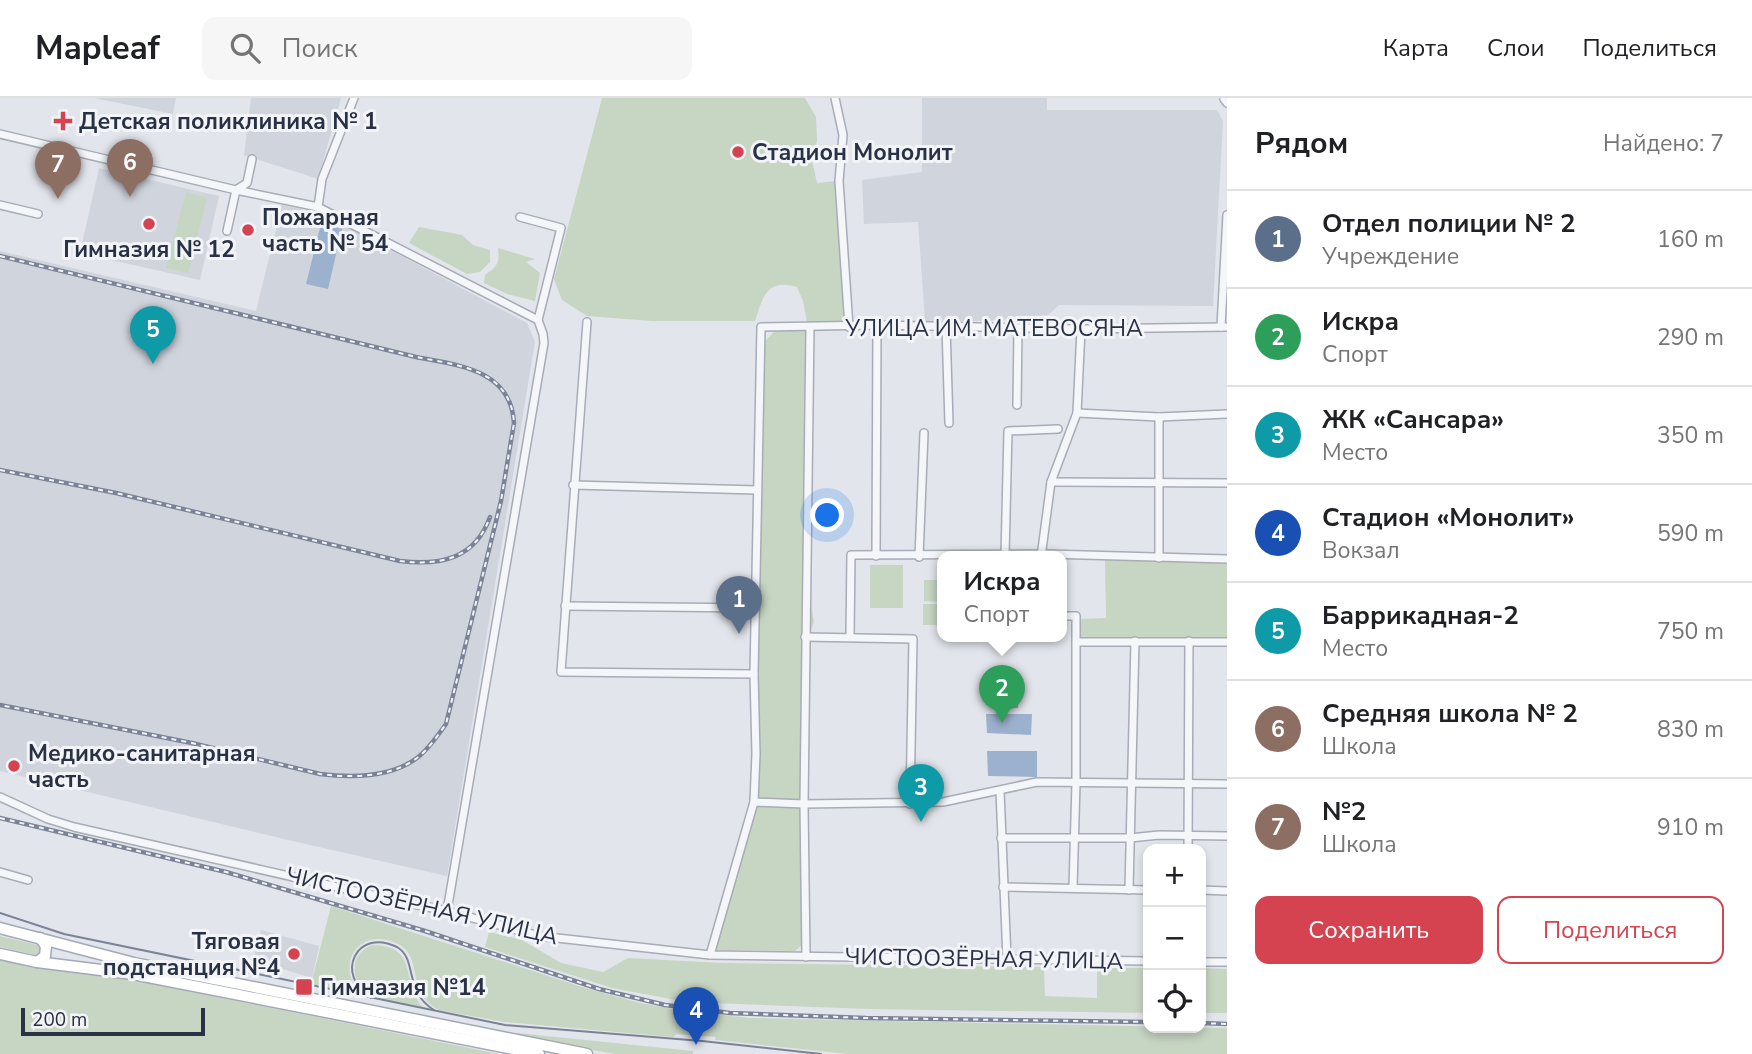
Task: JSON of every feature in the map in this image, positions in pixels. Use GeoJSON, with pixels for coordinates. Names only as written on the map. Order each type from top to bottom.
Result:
{"type":"FeatureCollection","features":[{"type":"Feature","properties":{"kind":"main road"},"geometry":{"type":"LineString","coordinates":[[0,928],[134,963],[587,1054]]}},
{"type":"Feature","properties":{"kind":"main road"},"geometry":{"type":"LineString","coordinates":[[37,961],[45,956],[46,946],[40,938]]}},
{"type":"Feature","properties":{"kind":"main road"},"geometry":{"type":"LineString","coordinates":[[0,954],[133,974],[540,1054]]}},
{"type":"Feature","properties":{"kind":"street"},"geometry":{"type":"LineString","coordinates":[[318,207],[322,179],[354,98]]}},
{"type":"Feature","properties":{"kind":"street"},"geometry":{"type":"LineString","coordinates":[[835,98],[843,135],[839,181],[849,327]]}},
{"type":"Feature","properties":{"kind":"street"},"geometry":{"type":"LineString","coordinates":[[0,134],[318,207],[538,320],[542,327],[544,343],[447,911]]}},
{"type":"Feature","properties":{"kind":"street"},"geometry":{"type":"LineString","coordinates":[[227,231],[236,190],[247,183],[252,159]]}},
{"type":"Feature","properties":{"kind":"street"},"geometry":{"type":"LineString","coordinates":[[0,205],[38,214]]}},
{"type":"Feature","properties":{"kind":"street"},"geometry":{"type":"LineString","coordinates":[[1224,327],[1227,215]]}},
{"type":"Feature","properties":{"kind":"street"},"geometry":{"type":"LineString","coordinates":[[520,217],[561,228],[538,320]]}},
{"type":"Feature","properties":{"kind":"street"},"geometry":{"type":"LineString","coordinates":[[587,322],[561,672],[754,674]]}},
{"type":"Feature","properties":{"kind":"street"},"geometry":{"type":"LineString","coordinates":[[876,556],[877,326]]}},
{"type":"Feature","properties":{"kind":"street","name":"УЛИЦА ИМ. МАТЕВОСЯНА"},"geometry":{"type":"LineString","coordinates":[[757,490],[761,327],[1224,327]]}},
{"type":"Feature","properties":{"kind":"street"},"geometry":{"type":"LineString","coordinates":[[806,957],[805,637],[810,327]]}},
{"type":"Feature","properties":{"kind":"street"},"geometry":{"type":"LineString","coordinates":[[946,327],[949,423]]}},
{"type":"Feature","properties":{"kind":"street"},"geometry":{"type":"LineString","coordinates":[[1017,405],[1018,328]]}},
{"type":"Feature","properties":{"kind":"street"},"geometry":{"type":"LineString","coordinates":[[1042,551],[1051,482],[1077,413],[1082,329]]}},
{"type":"Feature","properties":{"kind":"street"},"geometry":{"type":"LineString","coordinates":[[1077,413],[1159,417],[1227,414]]}},
{"type":"Feature","properties":{"kind":"street"},"geometry":{"type":"LineString","coordinates":[[1159,417],[1159,558]]}},
{"type":"Feature","properties":{"kind":"street"},"geometry":{"type":"LineString","coordinates":[[1005,551],[1009,430],[1058,429]]}},
{"type":"Feature","properties":{"kind":"street"},"geometry":{"type":"LineString","coordinates":[[919,557],[923,433]]}},
{"type":"Feature","properties":{"kind":"street"},"geometry":{"type":"LineString","coordinates":[[1051,482],[1227,483]]}},
{"type":"Feature","properties":{"kind":"street"},"geometry":{"type":"LineString","coordinates":[[573,485],[757,490],[754,802],[710,955]]}},
{"type":"Feature","properties":{"kind":"street"},"geometry":{"type":"LineString","coordinates":[[850,636],[851,555],[937,557]]}},
{"type":"Feature","properties":{"kind":"street"},"geometry":{"type":"LineString","coordinates":[[1067,556],[1227,559]]}},
{"type":"Feature","properties":{"kind":"street"},"geometry":{"type":"LineString","coordinates":[[565,606],[755,608]]}},
{"type":"Feature","properties":{"kind":"street"},"geometry":{"type":"LineString","coordinates":[[1067,616],[1076,615],[1077,642],[1073,888]]}},
{"type":"Feature","properties":{"kind":"street"},"geometry":{"type":"LineString","coordinates":[[805,637],[913,639],[910,804]]}},
{"type":"Feature","properties":{"kind":"street"},"geometry":{"type":"LineString","coordinates":[[1129,890],[1135,641]]}},
{"type":"Feature","properties":{"kind":"street"},"geometry":{"type":"LineString","coordinates":[[1188,844],[1189,641]]}},
{"type":"Feature","properties":{"kind":"street"},"geometry":{"type":"LineString","coordinates":[[1077,642],[1227,642]]}},
{"type":"Feature","properties":{"kind":"street"},"geometry":{"type":"LineString","coordinates":[[754,802],[943,802],[1037,782],[1227,784]]}},
{"type":"Feature","properties":{"kind":"street"},"geometry":{"type":"LineString","coordinates":[[1000,791],[1007,959]]}},
{"type":"Feature","properties":{"kind":"street","name":"ЧИСТООЗЁРНАЯ УЛИЦА"},"geometry":{"type":"LineString","coordinates":[[0,797],[74,827],[447,911],[539,936],[710,955],[1143,961]]}},
{"type":"Feature","properties":{"kind":"street"},"geometry":{"type":"LineString","coordinates":[[1001,838],[1227,836]]}},
{"type":"Feature","properties":{"kind":"street"},"geometry":{"type":"LineString","coordinates":[[0,873],[28,880]]}},
{"type":"Feature","properties":{"kind":"street"},"geometry":{"type":"LineString","coordinates":[[1003,887],[1143,890]]}},
{"type":"Feature","properties":{"kind":"street"},"geometry":{"type":"LineString","coordinates":[[1206,890],[1227,891]]}},
{"type":"Feature","properties":{"kind":"street"},"geometry":{"type":"LineString","coordinates":[[1206,962],[1227,962]]}},
{"type":"Feature","properties":{"kind":"shaded area"},"geometry":{"type":"Polygon","coordinates":[[[94,98],[176,98],[173,114],[94,98]]]}},
{"type":"Feature","properties":{"kind":"shaded area"},"geometry":{"type":"Polygon","coordinates":[[[251,98],[341,98],[318,179],[244,155],[251,98]]]}},
{"type":"Feature","properties":{"kind":"shaded area"},"geometry":{"type":"Polygon","coordinates":[[[922,98],[1047,98],[1047,110],[1217,110],[1223,121],[1213,306],[1059,305],[1048,315],[988,321],[925,321],[918,222],[864,224],[862,180],[922,172],[922,98]]]}},
{"type":"Feature","properties":{"kind":"shaded area","name":"Гимназия № 12"},"geometry":{"type":"Polygon","coordinates":[[[99,168],[219,196],[200,280],[80,253],[99,168]]]}},
{"type":"Feature","properties":{"kind":"shaded area"},"geometry":{"type":"Polygon","coordinates":[[[282,205],[323,214],[527,323],[535,342],[447,876],[0,771],[0,251],[256,311],[282,205]]]}},
{"type":"Feature","properties":{"kind":"shaded area"},"geometry":{"type":"Polygon","coordinates":[[[261,930],[319,946],[312,978],[253,960],[261,930]]]}},
{"type":"Feature","properties":{"kind":"green space"},"geometry":{"type":"Polygon","coordinates":[[[602,98],[805,98],[816,117],[817,141],[812,160],[817,183],[836,181],[846,323],[807,322],[797,287],[787,285],[779,285],[768,291],[755,321],[652,321],[587,316],[562,300],[554,279],[602,98]]]}},
{"type":"Feature","properties":{"kind":"green space"},"geometry":{"type":"Polygon","coordinates":[[[186,192],[207,198],[188,273],[166,268],[186,192]]]}},
{"type":"Feature","properties":{"kind":"green space"},"geometry":{"type":"Polygon","coordinates":[[[419,227],[462,235],[473,245],[490,250],[490,262],[480,272],[467,274],[409,243],[419,227]]]}},
{"type":"Feature","properties":{"kind":"green space"},"geometry":{"type":"Polygon","coordinates":[[[498,248],[535,259],[526,262],[540,273],[535,301],[507,294],[484,283],[485,275],[497,264],[498,248]]]}},
{"type":"Feature","properties":{"kind":"green space"},"geometry":{"type":"Polygon","coordinates":[[[775,331],[808,331],[806,584],[814,621],[809,636],[805,942],[795,951],[715,950],[756,802],[755,674],[762,344],[775,331]]]}},
{"type":"Feature","properties":{"kind":"green space"},"geometry":{"type":"Polygon","coordinates":[[[1105,557],[1227,560],[1227,640],[1081,639],[1080,619],[1106,618],[1105,557]]]}},
{"type":"Feature","properties":{"kind":"green space"},"geometry":{"type":"Polygon","coordinates":[[[870,565],[903,565],[903,608],[870,608],[870,565]]]}},
{"type":"Feature","properties":{"kind":"green space"},"geometry":{"type":"Polygon","coordinates":[[[924,580],[937,580],[937,602],[924,601],[924,580]]]}},
{"type":"Feature","properties":{"kind":"green space"},"geometry":{"type":"Polygon","coordinates":[[[923,604],[937,604],[937,625],[923,625],[923,604]]]}},
{"type":"Feature","properties":{"kind":"green space"},"geometry":{"type":"Polygon","coordinates":[[[331,906],[582,987],[673,1009],[749,1018],[1143,1026],[1143,1033],[1206,1033],[1206,1028],[1227,1028],[1227,1054],[849,1054],[715,1040],[716,1037],[677,1034],[673,1037],[504,1022],[439,1010],[422,994],[411,957],[406,950],[384,939],[362,944],[350,960],[353,983],[361,995],[311,984],[331,906]]]}},
{"type":"Feature","properties":{"kind":"green space"},"geometry":{"type":"Polygon","coordinates":[[[489,932],[522,940],[561,963],[603,972],[628,958],[722,963],[1044,967],[1045,996],[1097,998],[1097,968],[1143,968],[1143,1013],[869,1009],[687,1002],[612,988],[485,947],[489,932]]]}},
{"type":"Feature","properties":{"kind":"green space"},"geometry":{"type":"Polygon","coordinates":[[[0,936],[37,945],[41,951],[40,956],[0,947],[0,936]]]}},
{"type":"Feature","properties":{"kind":"green space"},"geometry":{"type":"Polygon","coordinates":[[[372,945],[387,947],[403,959],[412,988],[424,1008],[390,1002],[368,994],[360,987],[356,977],[356,961],[360,953],[372,945]]]}},
{"type":"Feature","properties":{"kind":"green space"},"geometry":{"type":"Polygon","coordinates":[[[0,961],[128,979],[499,1054],[0,1054],[0,961]]]}},
{"type":"Feature","properties":{"kind":"green space"},"geometry":{"type":"Polygon","coordinates":[[[1206,968],[1227,969],[1227,1013],[1206,1013],[1206,968]]]}},
{"type":"Feature","properties":{"kind":"green space"},"geometry":{"type":"Polygon","coordinates":[[[517,1033],[693,1051],[693,1054],[615,1054],[516,1036],[517,1033]]]}},
{"type":"Feature","properties":{"kind":"water"},"geometry":{"type":"Polygon","coordinates":[[[321,224],[342,229],[328,289],[306,284],[321,224]]]}},
{"type":"Feature","properties":{"kind":"water"},"geometry":{"type":"Polygon","coordinates":[[[1001,686],[1019,686],[1018,708],[1001,708],[1001,686]]]}},
{"type":"Feature","properties":{"kind":"water"},"geometry":{"type":"Polygon","coordinates":[[[986,714],[1032,714],[1031,735],[987,733],[986,714]]]}},
{"type":"Feature","properties":{"kind":"water"},"geometry":{"type":"Polygon","coordinates":[[[987,751],[1037,751],[1037,777],[988,776],[987,751]]]}},
{"type":"Feature","properties":{"kind":"tram line"},"geometry":{"type":"LineString","coordinates":[[0,913],[64,934],[505,1025],[821,1054]]}},
{"type":"Feature","properties":{"kind":"tram line"},"geometry":{"type":"LineString","coordinates":[[371,998],[354,978],[352,966],[361,948],[370,943],[383,943],[403,952],[418,994],[434,1010]]}},
{"type":"Feature","properties":{"kind":"railway"},"geometry":{"type":"LineString","coordinates":[[0,256],[464,367],[492,380],[503,391],[511,405],[514,423],[501,501],[446,724],[433,742],[406,765],[370,775],[320,774],[192,743],[0,705]]}},
{"type":"Feature","properties":{"kind":"railway"},"geometry":{"type":"LineString","coordinates":[[0,470],[116,493],[400,561],[429,562],[454,557],[475,542],[490,517]]}},
{"type":"Feature","properties":{"kind":"railway"},"geometry":{"type":"LineString","coordinates":[[0,818],[226,872],[425,931],[599,989],[665,1005],[730,1013],[866,1018],[1143,1022]]}},
{"type":"Feature","properties":{"kind":"railway"},"geometry":{"type":"LineString","coordinates":[[1206,1023],[1227,1024]]}},
{"type":"Feature","properties":{"kind":"place","name":"Детская поликлиника № 1"},"geometry":{"type":"Point","coordinates":[63,121]}},
{"type":"Feature","properties":{"kind":"place","name":"Стадион Монолит"},"geometry":{"type":"Point","coordinates":[738,152]}},
{"type":"Feature","properties":{"kind":"place","name":"Средняя школа № 2"},"geometry":{"type":"Point","coordinates":[130,197]}},
{"type":"Feature","properties":{"kind":"place","name":"№2"},"geometry":{"type":"Point","coordinates":[58,199]}},
{"type":"Feature","properties":{"kind":"place","name":"Гимназия № 12"},"geometry":{"type":"Point","coordinates":[149,224]}},
{"type":"Feature","properties":{"kind":"place","name":"Пожарная часть № 54"},"geometry":{"type":"Point","coordinates":[248,230]}},
{"type":"Feature","properties":{"kind":"place","name":"Баррикадная-2"},"geometry":{"type":"Point","coordinates":[153,364]}},
{"type":"Feature","properties":{"kind":"place","name":"Отдел полиции № 2"},"geometry":{"type":"Point","coordinates":[739,634]}},
{"type":"Feature","properties":{"kind":"place","name":"Искра"},"geometry":{"type":"Point","coordinates":[1002,723]}},
{"type":"Feature","properties":{"kind":"place","name":"Медико-санитарная часть"},"geometry":{"type":"Point","coordinates":[14,766]}},
{"type":"Feature","properties":{"kind":"place","name":"ЖК «Сансара»"},"geometry":{"type":"Point","coordinates":[921,822]}},
{"type":"Feature","properties":{"kind":"place","name":"Тяговая подстанция №4"},"geometry":{"type":"Point","coordinates":[294,954]}},
{"type":"Feature","properties":{"kind":"place","name":"Гимназия №14"},"geometry":{"type":"Point","coordinates":[304,987]}},
{"type":"Feature","properties":{"kind":"place","name":"Стадион «Монолит»"},"geometry":{"type":"Point","coordinates":[696,1045]}}]}
